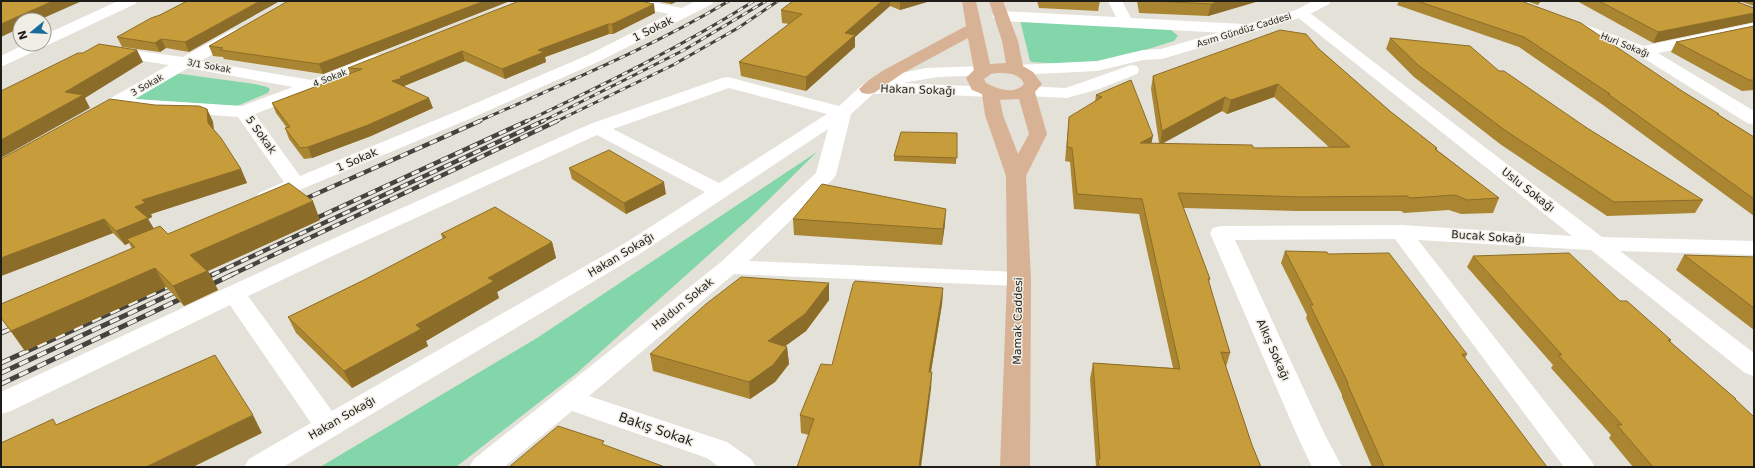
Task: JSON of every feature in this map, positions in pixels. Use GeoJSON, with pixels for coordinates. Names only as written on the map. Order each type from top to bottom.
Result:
{"type":"FeatureCollection","features":[{"type":"Feature","properties":{"kind":"main road"},"geometry":{"type":"LineString","coordinates":[[969,1],[983,71]]}},
{"type":"Feature","properties":{"kind":"main road"},"geometry":{"type":"LineString","coordinates":[[996,1],[1010,41],[1015,70],[997,68],[983,71],[976,78],[976,82],[978,86],[990,92],[1011,94],[1026,91]]}},
{"type":"Feature","properties":{"kind":"main road"},"geometry":{"type":"LineString","coordinates":[[868,89],[882,76],[929,53],[974,28]]}},
{"type":"Feature","properties":{"kind":"main road","name":"Mamak Caddesi"},"geometry":{"type":"LineString","coordinates":[[1015,70],[1022,72],[1032,80],[1030,88],[1026,91],[1038,134],[1016,176]]}},
{"type":"Feature","properties":{"kind":"main road","name":"Mamak Caddesi"},"geometry":{"type":"LineString","coordinates":[[990,92],[994,114],[1016,176],[1020,278],[1015,467]]}},
{"type":"Feature","properties":{"kind":"street"},"geometry":{"type":"LineString","coordinates":[[52,28],[113,1]]}},
{"type":"Feature","properties":{"kind":"street"},"geometry":{"type":"LineString","coordinates":[[52,37],[130,1]]}},
{"type":"Feature","properties":{"kind":"street"},"geometry":{"type":"LineString","coordinates":[[624,1],[685,13]]}},
{"type":"Feature","properties":{"kind":"street","name":"1 Sokak"},"geometry":{"type":"LineString","coordinates":[[253,203],[461,116],[594,58],[707,1]]}},
{"type":"Feature","properties":{"kind":"street"},"geometry":{"type":"LineString","coordinates":[[1115,1],[1126,22]]}},
{"type":"Feature","properties":{"kind":"street","name":"Asım Gündüz Caddesi"},"geometry":{"type":"LineString","coordinates":[[1015,70],[1097,66],[1143,55],[1162,54],[1301,13],[1324,1]]}},
{"type":"Feature","properties":{"kind":"street","name":"Uslu Sokağı"},"geometry":{"type":"LineString","coordinates":[[1301,13],[1401,93],[1598,244],[1754,367]]}},
{"type":"Feature","properties":{"kind":"street"},"geometry":{"type":"LineString","coordinates":[[1000,16],[1244,29]]}},
{"type":"Feature","properties":{"kind":"street","name":"Huri Sokağı"},"geometry":{"type":"LineString","coordinates":[[1558,19],[1643,51],[1750,115]]}},
{"type":"Feature","properties":{"kind":"street","name":"3 Sokak"},"geometry":{"type":"LineString","coordinates":[[82,122],[247,28]]}},
{"type":"Feature","properties":{"kind":"street"},"geometry":{"type":"LineString","coordinates":[[1643,51],[1754,28]]}},
{"type":"Feature","properties":{"kind":"street"},"geometry":{"type":"LineString","coordinates":[[1,52],[12,47]]}},
{"type":"Feature","properties":{"kind":"street","name":"3/1 Sokak"},"geometry":{"type":"LineString","coordinates":[[104,51],[187,63],[312,85]]}},
{"type":"Feature","properties":{"kind":"street"},"geometry":{"type":"LineString","coordinates":[[1,62],[22,52]]}},
{"type":"Feature","properties":{"kind":"street","name":"4 Sokak"},"geometry":{"type":"LineString","coordinates":[[244,112],[393,53]]}},
{"type":"Feature","properties":{"kind":"street","name":"Asım Gündüz Caddesi"},"geometry":{"type":"LineString","coordinates":[[1026,91],[1067,92],[1093,85],[1155,61],[1162,54]]}},
{"type":"Feature","properties":{"kind":"street"},"geometry":{"type":"LineString","coordinates":[[868,89],[905,76],[948,71],[983,71]]}},
{"type":"Feature","properties":{"kind":"street"},"geometry":{"type":"LineString","coordinates":[[1,404],[318,254],[597,128],[728,82],[842,112]]}},
{"type":"Feature","properties":{"kind":"street","name":"Hakan Sokağı"},"geometry":{"type":"LineString","coordinates":[[259,467],[630,250],[842,112],[868,89],[902,88],[990,92]]}},
{"type":"Feature","properties":{"kind":"street","name":"5 Sokak"},"geometry":{"type":"LineString","coordinates":[[115,102],[244,112],[296,185]]}},
{"type":"Feature","properties":{"kind":"street","name":"Haldun Sokak"},"geometry":{"type":"LineString","coordinates":[[484,467],[729,267],[826,175],[842,112]]}},
{"type":"Feature","properties":{"kind":"street"},"geometry":{"type":"LineString","coordinates":[[597,128],[720,192]]}},
{"type":"Feature","properties":{"kind":"street"},"geometry":{"type":"LineString","coordinates":[[1401,232],[1580,467]]}},
{"type":"Feature","properties":{"kind":"street","name":"Bucak Sokağı"},"geometry":{"type":"LineString","coordinates":[[1221,233],[1401,232],[1598,244],[1754,248]]}},
{"type":"Feature","properties":{"kind":"street","name":"Alkış Sokağı"},"geometry":{"type":"LineString","coordinates":[[1221,233],[1310,433],[1327,467]]}},
{"type":"Feature","properties":{"kind":"street"},"geometry":{"type":"LineString","coordinates":[[729,267],[1020,278]]}},
{"type":"Feature","properties":{"kind":"street"},"geometry":{"type":"LineString","coordinates":[[234,294],[328,427]]}},
{"type":"Feature","properties":{"kind":"street","name":"Bakış Sokak"},"geometry":{"type":"LineString","coordinates":[[568,399],[717,450],[741,467]]}},
{"type":"Feature","properties":{"kind":"green space"},"geometry":{"type":"Polygon","coordinates":[[[1020,20],[1170,29],[1178,36],[1174,41],[1116,59],[1079,65],[1032,62],[1030,61],[1020,20]]]}},
{"type":"Feature","properties":{"kind":"green space"},"geometry":{"type":"Polygon","coordinates":[[[174,73],[255,84],[270,89],[268,93],[237,106],[132,99],[174,73]]]}},
{"type":"Feature","properties":{"kind":"green space"},"geometry":{"type":"Polygon","coordinates":[[[817,152],[752,216],[577,373],[456,467],[320,467],[537,338],[817,152]]]}},
{"type":"Feature","properties":{"kind":"building"},"geometry":{"type":"Polygon","coordinates":[[[1,1],[53,1],[28,12],[12,12],[12,19],[1,24],[1,1]]]}},
{"type":"Feature","properties":{"kind":"building"},"geometry":{"type":"Polygon","coordinates":[[[187,1],[260,1],[185,42],[161,39],[155,43],[117,37],[151,18],[187,1]]]}},
{"type":"Feature","properties":{"kind":"building"},"geometry":{"type":"Polygon","coordinates":[[[288,1],[484,1],[319,64],[220,50],[223,48],[209,46],[288,1]]]}},
{"type":"Feature","properties":{"kind":"building"},"geometry":{"type":"Polygon","coordinates":[[[519,1],[640,1],[654,4],[612,24],[608,24],[538,50],[544,52],[502,69],[462,51],[392,81],[429,98],[368,125],[308,147],[300,148],[285,128],[290,127],[272,103],[362,69],[348,68],[519,1]]]}},
{"type":"Feature","properties":{"kind":"building"},"geometry":{"type":"Polygon","coordinates":[[[793,1],[882,1],[845,33],[855,35],[806,77],[739,62],[802,14],[781,10],[793,1]]]}},
{"type":"Feature","properties":{"kind":"building"},"geometry":{"type":"Polygon","coordinates":[[[1153,1],[1220,1],[1211,4],[1153,1]]]}},
{"type":"Feature","properties":{"kind":"building"},"geometry":{"type":"Polygon","coordinates":[[[1417,1],[1521,1],[1581,23],[1682,91],[1754,137],[1754,199],[1608,94],[1610,94],[1524,37],[1417,1]]]}},
{"type":"Feature","properties":{"kind":"building"},"geometry":{"type":"Polygon","coordinates":[[[1599,1],[1735,1],[1754,8],[1754,13],[1658,32],[1599,1]]]}},
{"type":"Feature","properties":{"kind":"building"},"geometry":{"type":"Polygon","coordinates":[[[1754,26],[1754,80],[1749,80],[1676,42],[1754,26]]]}},
{"type":"Feature","properties":{"kind":"building"},"geometry":{"type":"Polygon","coordinates":[[[1280,30],[1306,34],[1319,49],[1391,112],[1437,148],[1435,149],[1499,198],[1467,200],[1455,195],[1410,198],[1407,196],[1301,197],[1178,193],[1210,279],[1208,279],[1230,353],[1221,352],[1252,445],[1261,467],[1099,467],[1098,459],[1100,459],[1093,363],[1180,369],[1142,199],[1077,194],[1072,148],[1067,147],[1069,117],[1102,97],[1096,95],[1131,80],[1153,136],[1140,143],[1252,145],[1254,148],[1350,147],[1278,84],[1231,100],[1225,97],[1162,131],[1153,76],[1280,30]]]}},
{"type":"Feature","properties":{"kind":"building"},"geometry":{"type":"Polygon","coordinates":[[[1390,38],[1470,46],[1499,71],[1504,71],[1587,128],[1703,200],[1614,202],[1506,131],[1418,65],[1390,38]]]}},
{"type":"Feature","properties":{"kind":"building"},"geometry":{"type":"Polygon","coordinates":[[[99,44],[137,50],[65,92],[83,95],[1,140],[1,91],[99,44]]]}},
{"type":"Feature","properties":{"kind":"building"},"geometry":{"type":"Polygon","coordinates":[[[110,99],[155,105],[199,106],[207,109],[208,123],[221,138],[241,169],[142,200],[145,203],[135,207],[148,218],[116,231],[104,219],[1,258],[1,159],[110,99]]]}},
{"type":"Feature","properties":{"kind":"building"},"geometry":{"type":"Polygon","coordinates":[[[901,132],[957,133],[957,158],[894,156],[901,132]]]}},
{"type":"Feature","properties":{"kind":"building"},"geometry":{"type":"Polygon","coordinates":[[[609,150],[664,182],[624,203],[569,168],[609,150]]]}},
{"type":"Feature","properties":{"kind":"building"},"geometry":{"type":"Polygon","coordinates":[[[289,183],[313,201],[190,255],[207,271],[173,286],[155,268],[11,331],[1,318],[1,304],[135,247],[127,239],[160,226],[168,234],[289,183]]]}},
{"type":"Feature","properties":{"kind":"building"},"geometry":{"type":"Polygon","coordinates":[[[822,184],[946,209],[943,229],[793,219],[822,184]]]}},
{"type":"Feature","properties":{"kind":"building"},"geometry":{"type":"Polygon","coordinates":[[[495,207],[552,242],[488,278],[494,281],[416,325],[421,329],[344,371],[288,317],[366,279],[446,237],[441,234],[495,207]]]}},
{"type":"Feature","properties":{"kind":"building"},"geometry":{"type":"Polygon","coordinates":[[[1285,251],[1327,252],[1328,254],[1389,253],[1467,354],[1462,354],[1547,467],[1384,467],[1348,383],[1310,305],[1313,305],[1285,251]]]}},
{"type":"Feature","properties":{"kind":"building"},"geometry":{"type":"Polygon","coordinates":[[[1569,253],[1620,301],[1627,301],[1671,340],[1668,340],[1736,399],[1754,417],[1754,467],[1653,467],[1617,425],[1622,425],[1558,355],[1562,355],[1473,256],[1569,253]]]}},
{"type":"Feature","properties":{"kind":"building"},"geometry":{"type":"Polygon","coordinates":[[[1684,255],[1754,257],[1754,308],[1684,255]]]}},
{"type":"Feature","properties":{"kind":"building"},"geometry":{"type":"Polygon","coordinates":[[[741,277],[829,283],[805,314],[768,341],[787,347],[773,365],[749,382],[650,354],[706,304],[741,277]]]}},
{"type":"Feature","properties":{"kind":"building"},"geometry":{"type":"Polygon","coordinates":[[[855,281],[943,288],[929,372],[932,372],[919,467],[797,467],[814,419],[800,415],[821,364],[832,365],[855,281]]]}},
{"type":"Feature","properties":{"kind":"building"},"geometry":{"type":"Polygon","coordinates":[[[215,355],[253,415],[146,467],[1,467],[1,443],[53,419],[56,425],[215,355]]]}},
{"type":"Feature","properties":{"kind":"building"},"geometry":{"type":"Polygon","coordinates":[[[558,426],[604,441],[602,444],[665,467],[509,467],[558,426]]]}},
{"type":"Feature","properties":{"kind":"railway"},"geometry":{"type":"LineString","coordinates":[[477,122],[637,50],[668,35],[729,1]]}},
{"type":"Feature","properties":{"kind":"railway"},"geometry":{"type":"LineString","coordinates":[[525,122],[670,50],[754,1]]}},
{"type":"Feature","properties":{"kind":"railway"},"geometry":{"type":"LineString","coordinates":[[543,121],[684,50],[766,1]]}},
{"type":"Feature","properties":{"kind":"railway"},"geometry":{"type":"LineString","coordinates":[[555,122],[673,65],[738,28],[778,1]]}},
{"type":"Feature","properties":{"kind":"railway"},"geometry":{"type":"LineString","coordinates":[[298,202],[480,121]]}},
{"type":"Feature","properties":{"kind":"railway"},"geometry":{"type":"LineString","coordinates":[[310,221],[527,121]]}},
{"type":"Feature","properties":{"kind":"railway"},"geometry":{"type":"LineString","coordinates":[[212,275],[543,121]]}},
{"type":"Feature","properties":{"kind":"railway"},"geometry":{"type":"LineString","coordinates":[[231,275],[557,121]]}},
{"type":"Feature","properties":{"kind":"railway"},"geometry":{"type":"LineString","coordinates":[[204,288],[233,274]]}},
{"type":"Feature","properties":{"kind":"railway"},"geometry":{"type":"LineString","coordinates":[[200,281],[212,275]]}},
{"type":"Feature","properties":{"kind":"railway"},"geometry":{"type":"LineString","coordinates":[[1,363],[176,283]]}},
{"type":"Feature","properties":{"kind":"railway"},"geometry":{"type":"LineString","coordinates":[[1,373],[182,289]]}},
{"type":"Feature","properties":{"kind":"railway"},"geometry":{"type":"LineString","coordinates":[[1,384],[189,295]]}},
{"type":"Feature","properties":{"kind":"railway"},"geometry":{"type":"LineString","coordinates":[[1,333],[20,325]]}}]}
